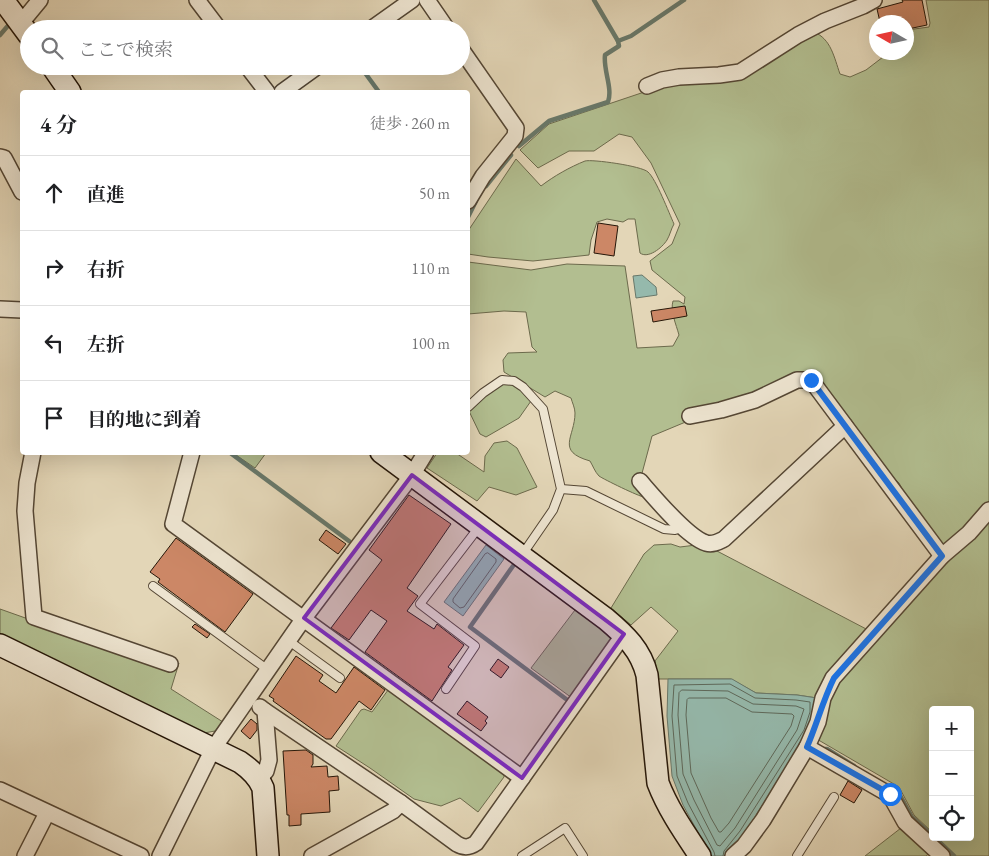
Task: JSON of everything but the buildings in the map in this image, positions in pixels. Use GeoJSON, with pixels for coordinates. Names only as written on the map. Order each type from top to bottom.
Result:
{"type":"FeatureCollection","features":[{"type":"Feature","properties":{"kind":"street"},"geometry":{"type":"LineString","coordinates":[[3,0],[20,22]]}},
{"type":"Feature","properties":{"kind":"street"},"geometry":{"type":"LineString","coordinates":[[30,20],[40,0]]}},
{"type":"Feature","properties":{"kind":"street"},"geometry":{"type":"LineString","coordinates":[[197,0],[211,20]]}},
{"type":"Feature","properties":{"kind":"street"},"geometry":{"type":"LineString","coordinates":[[384,20],[412,0]]}},
{"type":"Feature","properties":{"kind":"street"},"geometry":{"type":"LineString","coordinates":[[427,0],[441,20]]}},
{"type":"Feature","properties":{"kind":"street"},"geometry":{"type":"LineString","coordinates":[[647,86],[662,80],[679,77],[740,72],[798,35],[874,0]]}},
{"type":"Feature","properties":{"kind":"street"},"geometry":{"type":"LineString","coordinates":[[470,62],[516,128],[515,136],[483,176],[470,198]]}},
{"type":"Feature","properties":{"kind":"street"},"geometry":{"type":"LineString","coordinates":[[58,75],[69,90]]}},
{"type":"Feature","properties":{"kind":"street"},"geometry":{"type":"LineString","coordinates":[[254,75],[265,90]]}},
{"type":"Feature","properties":{"kind":"street"},"geometry":{"type":"LineString","coordinates":[[285,90],[306,75]]}},
{"type":"Feature","properties":{"kind":"street"},"geometry":{"type":"LineString","coordinates":[[0,157],[4,158],[20,188]]}},
{"type":"Feature","properties":{"kind":"street"},"geometry":{"type":"LineString","coordinates":[[0,309],[20,310]]}},
{"type":"Feature","properties":{"kind":"street"},"geometry":{"type":"LineString","coordinates":[[690,416],[721,410],[755,400],[797,380],[811,380],[942,556]]}},
{"type":"Feature","properties":{"kind":"street"},"geometry":{"type":"LineString","coordinates":[[640,481],[683,527],[705,543],[716,543],[724,539],[845,426]]}},
{"type":"Feature","properties":{"kind":"street"},"geometry":{"type":"LineString","coordinates":[[32,455],[27,483],[25,511],[34,617],[170,664]]}},
{"type":"Feature","properties":{"kind":"street"},"geometry":{"type":"LineString","coordinates":[[191,455],[172,524],[522,778]]}},
{"type":"Feature","properties":{"kind":"street"},"geometry":{"type":"LineString","coordinates":[[385,455],[624,634],[644,662],[647,675],[658,783],[678,824],[700,856]]}},
{"type":"Feature","properties":{"kind":"street"},"geometry":{"type":"LineString","coordinates":[[160,856],[213,749],[304,618],[412,475],[424,455]]}},
{"type":"Feature","properties":{"kind":"street"},"geometry":{"type":"LineString","coordinates":[[733,856],[744,846],[763,820],[807,747],[818,722],[823,698],[834,678],[942,556],[969,533],[989,510]]}},
{"type":"Feature","properties":{"kind":"street"},"geometry":{"type":"LineString","coordinates":[[248,699],[457,844],[471,846],[476,843],[624,634]]}},
{"type":"Feature","properties":{"kind":"street"},"geometry":{"type":"LineString","coordinates":[[0,645],[240,762],[250,769],[259,779],[264,795],[268,856]]}},
{"type":"Feature","properties":{"kind":"street"},"geometry":{"type":"LineString","coordinates":[[259,779],[266,771],[269,760],[265,711]]}},
{"type":"Feature","properties":{"kind":"street"},"geometry":{"type":"LineString","coordinates":[[807,747],[890,794],[905,822],[942,856]]}},
{"type":"Feature","properties":{"kind":"street"},"geometry":{"type":"LineString","coordinates":[[0,790],[141,856]]}},
{"type":"Feature","properties":{"kind":"street"},"geometry":{"type":"LineString","coordinates":[[312,856],[393,812],[400,803]]}},
{"type":"Feature","properties":{"kind":"street"},"geometry":{"type":"LineString","coordinates":[[26,856],[47,813]]}},
{"type":"Feature","properties":{"kind":"lane"},"geometry":{"type":"LineString","coordinates":[[470,405],[483,393],[502,380],[514,381],[524,387],[543,409],[561,489],[554,510],[522,556]]}},
{"type":"Feature","properties":{"kind":"lane"},"geometry":{"type":"LineString","coordinates":[[561,489],[586,491],[664,529],[675,530],[683,527]]}},
{"type":"Feature","properties":{"kind":"lane"},"geometry":{"type":"LineString","coordinates":[[446,689],[475,646],[420,604],[480,525]]}},
{"type":"Feature","properties":{"kind":"lane"},"geometry":{"type":"LineString","coordinates":[[153,586],[268,670]]}},
{"type":"Feature","properties":{"kind":"lane"},"geometry":{"type":"LineString","coordinates":[[289,641],[340,678]]}},
{"type":"Feature","properties":{"kind":"lane"},"geometry":{"type":"LineString","coordinates":[[797,856],[834,797]]}},
{"type":"Feature","properties":{"kind":"lane"},"geometry":{"type":"LineString","coordinates":[[522,856],[565,828],[583,856]]}},
{"type":"Feature","properties":{"kind":"highlighted area"},"geometry":{"type":"Polygon","coordinates":[[[412,475],[624,634],[522,778],[304,618],[412,475]]]}},
{"type":"Feature","properties":{"kind":"green space"},"geometry":{"type":"Polygon","coordinates":[[[926,0],[989,0],[989,502],[968,529],[942,548],[909,502],[899,483],[879,463],[814,380],[688,421],[652,436],[641,477],[644,497],[621,488],[599,476],[590,461],[579,457],[570,448],[569,442],[575,413],[571,398],[555,391],[545,397],[504,372],[503,360],[508,353],[537,352],[532,347],[526,312],[504,311],[470,314],[470,262],[531,270],[567,264],[625,266],[637,348],[673,346],[679,335],[672,305],[673,301],[679,301],[684,304],[685,297],[652,270],[650,261],[672,244],[680,224],[651,163],[632,137],[619,134],[594,151],[569,151],[538,168],[520,150],[549,124],[677,81],[721,79],[814,32],[820,35],[828,44],[840,74],[850,77],[866,70],[879,60],[914,60],[914,29],[929,27],[926,0]]]}},
{"type":"Feature","properties":{"kind":"green space"},"geometry":{"type":"Polygon","coordinates":[[[516,159],[541,186],[562,172],[585,161],[637,167],[648,172],[655,182],[674,224],[665,243],[651,254],[640,253],[635,219],[628,219],[623,222],[607,219],[597,222],[591,240],[589,255],[533,261],[470,254],[470,228],[516,159]]]}},
{"type":"Feature","properties":{"kind":"green space"},"geometry":{"type":"Polygon","coordinates":[[[502,384],[516,385],[531,401],[519,418],[486,437],[480,434],[470,413],[470,407],[493,388],[502,384]]]}},
{"type":"Feature","properties":{"kind":"green space"},"geometry":{"type":"Polygon","coordinates":[[[507,441],[517,448],[537,487],[516,495],[489,487],[477,501],[427,468],[436,455],[459,455],[484,472],[485,456],[494,443],[507,441]]]}},
{"type":"Feature","properties":{"kind":"green space"},"geometry":{"type":"Polygon","coordinates":[[[236,455],[265,455],[255,468],[236,455]]]}},
{"type":"Feature","properties":{"kind":"green space"},"geometry":{"type":"Polygon","coordinates":[[[989,514],[989,856],[956,856],[941,841],[974,841],[974,706],[929,706],[929,829],[914,815],[899,787],[815,738],[836,680],[989,514]]]}},
{"type":"Feature","properties":{"kind":"green space"},"geometry":{"type":"Polygon","coordinates":[[[671,544],[680,547],[696,545],[717,551],[870,631],[817,698],[756,693],[731,679],[658,679],[655,661],[678,631],[651,607],[631,625],[611,608],[644,554],[654,545],[671,544]]]}},
{"type":"Feature","properties":{"kind":"green space"},"geometry":{"type":"Polygon","coordinates":[[[578,606],[612,637],[610,643],[572,698],[531,668],[578,606]]]}},
{"type":"Feature","properties":{"kind":"green space"},"geometry":{"type":"Polygon","coordinates":[[[0,609],[172,670],[179,663],[171,689],[223,722],[215,731],[204,733],[0,634],[0,609]]]}},
{"type":"Feature","properties":{"kind":"green space"},"geometry":{"type":"Polygon","coordinates":[[[391,686],[504,772],[504,777],[478,812],[460,798],[441,806],[414,799],[336,746],[361,710],[364,709],[372,712],[391,686]]]}},
{"type":"Feature","properties":{"kind":"green space"},"geometry":{"type":"Polygon","coordinates":[[[901,828],[930,853],[926,856],[865,856],[901,828]]]}},
{"type":"Feature","properties":{"kind":"water"},"geometry":{"type":"Polygon","coordinates":[[[642,275],[656,287],[657,295],[636,298],[633,276],[642,275]]]}},
{"type":"Feature","properties":{"kind":"water"},"geometry":{"type":"Polygon","coordinates":[[[486,545],[504,559],[463,616],[444,602],[486,545]]]}},
{"type":"Feature","properties":{"kind":"water"},"geometry":{"type":"Polygon","coordinates":[[[668,679],[732,679],[756,693],[817,698],[809,732],[744,834],[726,856],[711,856],[683,805],[672,776],[667,716],[668,679]]]}},
{"type":"Feature","properties":{"kind":"waterway"},"geometry":{"type":"LineString","coordinates":[[519,146],[549,121],[608,102],[609,91],[605,55],[619,46],[618,41],[594,0]]}},
{"type":"Feature","properties":{"kind":"waterway"},"geometry":{"type":"LineString","coordinates":[[618,41],[631,36],[684,0]]}},
{"type":"Feature","properties":{"kind":"waterway"},"geometry":{"type":"LineString","coordinates":[[0,35],[12,21]]}},
{"type":"Feature","properties":{"kind":"waterway"},"geometry":{"type":"LineString","coordinates":[[367,75],[378,90]]}},
{"type":"Feature","properties":{"kind":"waterway"},"geometry":{"type":"LineString","coordinates":[[486,186],[511,155]]}},
{"type":"Feature","properties":{"kind":"waterway"},"geometry":{"type":"LineString","coordinates":[[470,213],[476,201]]}},
{"type":"Feature","properties":{"kind":"waterway"},"geometry":{"type":"LineString","coordinates":[[233,455],[349,541]]}},
{"type":"Feature","properties":{"kind":"waterway"},"geometry":{"type":"LineString","coordinates":[[513,566],[470,627],[566,699]]}},
{"type":"Feature","properties":{"kind":"waterway"},"geometry":{"type":"LineString","coordinates":[[821,749],[827,749],[854,766]]}},
{"type":"Feature","properties":{"kind":"waterway"},"geometry":{"type":"LineString","coordinates":[[890,788],[897,790],[912,817],[929,832]]}},
{"type":"Feature","properties":{"kind":"waterway"},"geometry":{"type":"LineString","coordinates":[[938,841],[954,856]]}},
{"type":"Feature","properties":{"kind":"route"},"geometry":{"type":"LineString","coordinates":[[811,380],[942,556],[834,678],[823,698],[818,722],[807,747],[890,794]]}}]}
